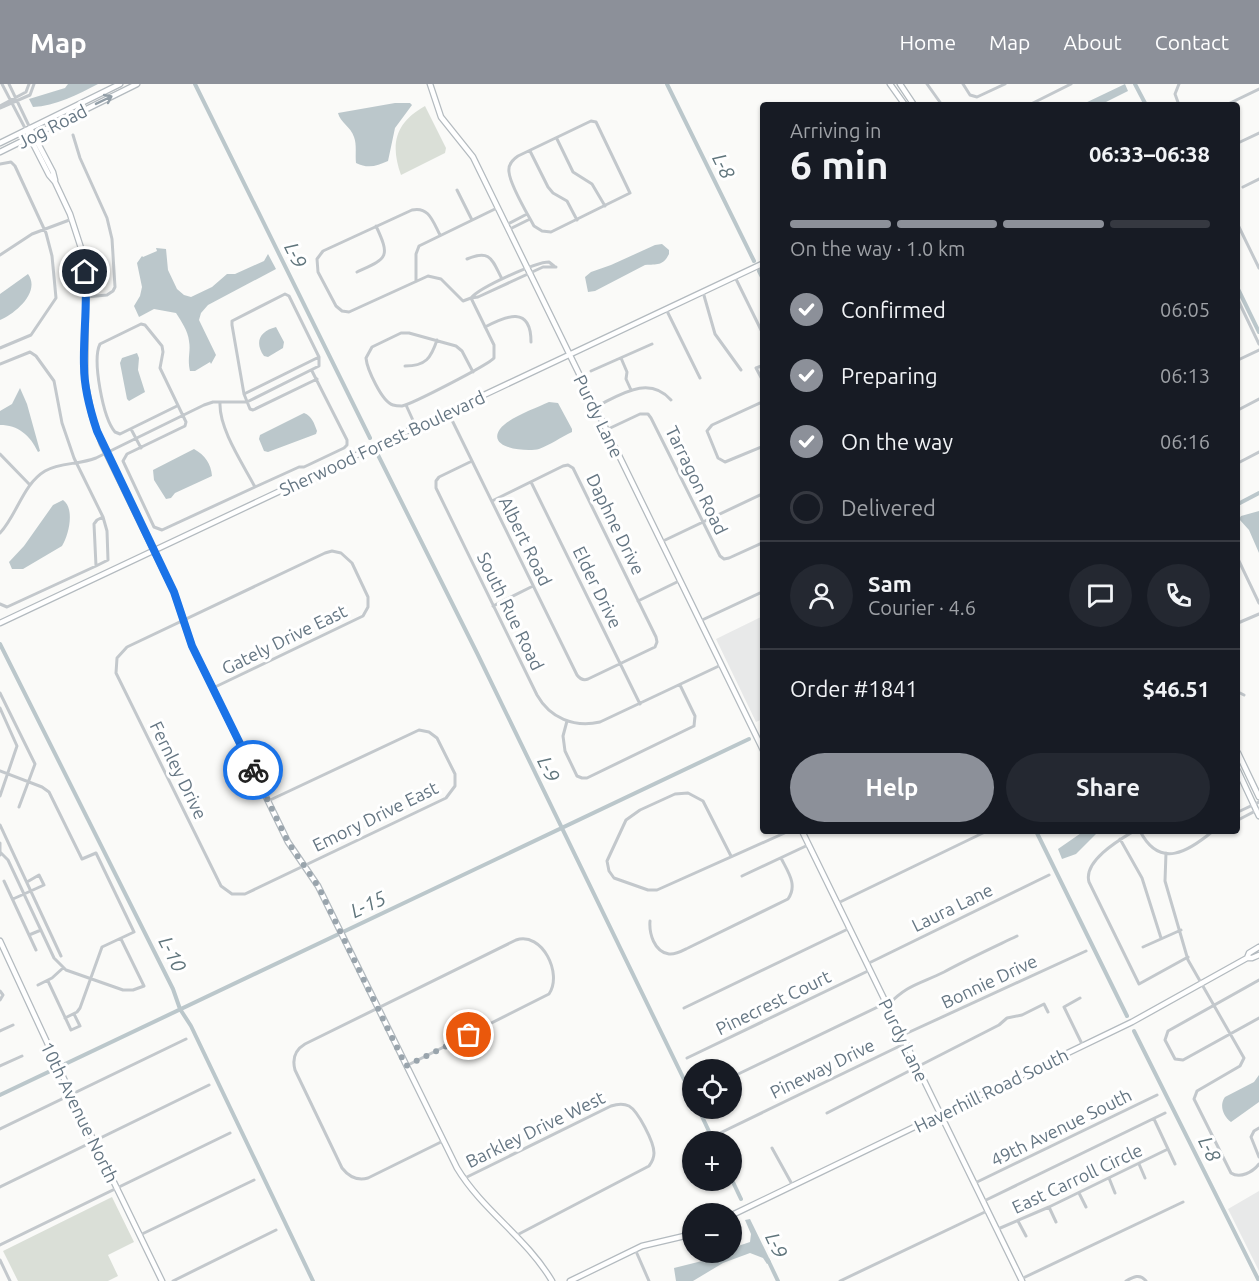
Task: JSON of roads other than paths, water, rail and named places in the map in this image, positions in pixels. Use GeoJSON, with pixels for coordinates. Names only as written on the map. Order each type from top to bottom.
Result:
{"type":"FeatureCollection","features":[{"type":"Feature","properties":{"kind":"street"},"geometry":{"type":"LineString","coordinates":[[2,84],[10,102],[53,172],[55,182],[72,219],[83,258],[86,297],[84,366],[92,416],[106,453],[174,592],[192,646],[288,842],[318,886],[463,1179],[486,1207],[517,1235],[538,1259],[552,1281]]}},
{"type":"Feature","properties":{"kind":"street"},"geometry":{"type":"LineString","coordinates":[[9,84],[28,129]]}},
{"type":"Feature","properties":{"kind":"street"},"geometry":{"type":"LineString","coordinates":[[0,107],[30,94],[31,84]]}},
{"type":"Feature","properties":{"kind":"street","name":"Jog Road"},"geometry":{"type":"LineString","coordinates":[[0,143],[120,84]]}},
{"type":"Feature","properties":{"kind":"street","name":"Jog Road"},"geometry":{"type":"LineString","coordinates":[[0,152],[136,84]]}},
{"type":"Feature","properties":{"kind":"street","name":"Purdy Lane"},"geometry":{"type":"LineString","coordinates":[[430,84],[441,117],[471,155],[760,744]]}},
{"type":"Feature","properties":{"kind":"street"},"geometry":{"type":"LineString","coordinates":[[890,84],[903,102]]}},
{"type":"Feature","properties":{"kind":"street"},"geometry":{"type":"LineString","coordinates":[[900,84],[912,102]]}},
{"type":"Feature","properties":{"kind":"street"},"geometry":{"type":"LineString","coordinates":[[927,84],[940,102]]}},
{"type":"Feature","properties":{"kind":"street"},"geometry":{"type":"LineString","coordinates":[[963,84],[974,97],[1005,84]]}},
{"type":"Feature","properties":{"kind":"street"},"geometry":{"type":"LineString","coordinates":[[1035,102],[1071,84]]}},
{"type":"Feature","properties":{"kind":"street"},"geometry":{"type":"LineString","coordinates":[[1178,102],[1175,94],[1179,84]]}},
{"type":"Feature","properties":{"kind":"street"},"geometry":{"type":"LineString","coordinates":[[1232,102],[1259,89]]}},
{"type":"Feature","properties":{"kind":"street"},"geometry":{"type":"LineString","coordinates":[[591,121],[596,122],[630,193],[577,220],[546,232],[535,228],[508,171],[513,159],[557,138],[591,121]]}},
{"type":"Feature","properties":{"kind":"street"},"geometry":{"type":"LineString","coordinates":[[1240,142],[1259,133]]}},
{"type":"Feature","properties":{"kind":"street"},"geometry":{"type":"LineString","coordinates":[[73,135],[80,158],[107,218],[112,239],[115,287],[107,295],[86,297]]}},
{"type":"Feature","properties":{"kind":"street"},"geometry":{"type":"LineString","coordinates":[[557,138],[573,172],[592,184],[605,206]]}},
{"type":"Feature","properties":{"kind":"street"},"geometry":{"type":"LineString","coordinates":[[529,151],[548,187],[567,201],[577,220]]}},
{"type":"Feature","properties":{"kind":"street"},"geometry":{"type":"LineString","coordinates":[[0,164],[11,162],[15,166],[45,229],[52,256],[56,298],[31,335],[0,348]]}},
{"type":"Feature","properties":{"kind":"street"},"geometry":{"type":"LineString","coordinates":[[1243,187],[1259,179]]}},
{"type":"Feature","properties":{"kind":"street"},"geometry":{"type":"LineString","coordinates":[[457,190],[472,220]]}},
{"type":"Feature","properties":{"kind":"street"},"geometry":{"type":"LineString","coordinates":[[416,281],[418,249],[422,244],[497,208]]}},
{"type":"Feature","properties":{"kind":"street"},"geometry":{"type":"LineString","coordinates":[[440,235],[429,214],[419,209],[411,210],[323,251],[318,257],[318,272],[338,308],[344,312],[354,311],[428,276],[436,277],[463,302],[478,297],[545,262],[555,267]]}},
{"type":"Feature","properties":{"kind":"street"},"geometry":{"type":"LineString","coordinates":[[507,227],[529,217]]}},
{"type":"Feature","properties":{"kind":"street"},"geometry":{"type":"LineString","coordinates":[[0,255],[23,239],[72,219]]}},
{"type":"Feature","properties":{"kind":"street"},"geometry":{"type":"LineString","coordinates":[[357,273],[378,263],[384,255],[384,244],[376,226]]}},
{"type":"Feature","properties":{"kind":"street"},"geometry":{"type":"LineString","coordinates":[[1240,229],[1259,268]]}},
{"type":"Feature","properties":{"kind":"street"},"geometry":{"type":"LineString","coordinates":[[467,259],[478,255],[488,256],[502,279]]}},
{"type":"Feature","properties":{"kind":"street","name":"Sherwood Forest Boulevard"},"geometry":{"type":"LineString","coordinates":[[0,623],[760,264]]}},
{"type":"Feature","properties":{"kind":"street"},"geometry":{"type":"LineString","coordinates":[[471,298],[475,292],[502,279],[529,271]]}},
{"type":"Feature","properties":{"kind":"street"},"geometry":{"type":"LineString","coordinates":[[735,277],[760,328]]}},
{"type":"Feature","properties":{"kind":"street"},"geometry":{"type":"LineString","coordinates":[[703,292],[715,334],[741,370]]}},
{"type":"Feature","properties":{"kind":"street"},"geometry":{"type":"LineString","coordinates":[[0,533],[30,486],[45,471],[96,458],[204,405],[213,402],[247,402],[320,366],[319,357],[289,296],[285,294],[232,321],[244,394],[247,402],[250,409],[253,410],[316,379]]}},
{"type":"Feature","properties":{"kind":"street"},"geometry":{"type":"LineString","coordinates":[[471,298],[494,345],[495,356],[489,364],[473,372],[406,405],[392,405],[385,401],[366,363],[367,353],[374,345],[401,333],[409,333],[458,347],[473,372]]}},
{"type":"Feature","properties":{"kind":"street"},"geometry":{"type":"LineString","coordinates":[[666,309],[700,378]]}},
{"type":"Feature","properties":{"kind":"street"},"geometry":{"type":"LineString","coordinates":[[1240,310],[1259,344]]}},
{"type":"Feature","properties":{"kind":"street"},"geometry":{"type":"LineString","coordinates":[[485,327],[508,316],[518,317],[528,327],[531,342]]}},
{"type":"Feature","properties":{"kind":"street"},"geometry":{"type":"LineString","coordinates":[[177,406],[120,434],[115,432],[109,424],[102,400],[98,368],[100,344],[141,324],[145,325],[162,346],[160,368],[186,423],[185,426],[127,454],[123,460],[154,527],[162,530],[299,467],[304,467],[347,445],[347,440],[312,370]]}},
{"type":"Feature","properties":{"kind":"street"},"geometry":{"type":"LineString","coordinates":[[405,366],[414,366],[427,360],[437,340]]}},
{"type":"Feature","properties":{"kind":"street"},"geometry":{"type":"LineString","coordinates":[[591,371],[652,344]]}},
{"type":"Feature","properties":{"kind":"street"},"geometry":{"type":"LineString","coordinates":[[1240,359],[1259,350]]}},
{"type":"Feature","properties":{"kind":"street"},"geometry":{"type":"LineString","coordinates":[[0,364],[30,352],[36,356],[54,381],[62,423],[103,517],[107,531],[108,560],[7,607],[0,604]]}},
{"type":"Feature","properties":{"kind":"street"},"geometry":{"type":"LineString","coordinates":[[244,394],[319,357]]}},
{"type":"Feature","properties":{"kind":"street"},"geometry":{"type":"LineString","coordinates":[[621,358],[631,390]]}},
{"type":"Feature","properties":{"kind":"street"},"geometry":{"type":"LineString","coordinates":[[595,407],[640,387],[653,388],[664,393],[671,400]]}},
{"type":"Feature","properties":{"kind":"street"},"geometry":{"type":"LineString","coordinates":[[1240,409],[1259,399]]}},
{"type":"Feature","properties":{"kind":"street"},"geometry":{"type":"LineString","coordinates":[[760,402],[712,425],[707,431],[718,458],[725,462],[730,462],[760,448]]}},
{"type":"Feature","properties":{"kind":"street"},"geometry":{"type":"LineString","coordinates":[[220,403],[220,411],[230,440],[255,487]]}},
{"type":"Feature","properties":{"kind":"street"},"geometry":{"type":"LineString","coordinates":[[406,405],[416,427]]}},
{"type":"Feature","properties":{"kind":"street","name":"Albert Road"},"geometry":{"type":"LineString","coordinates":[[448,412],[577,675],[583,680],[588,680],[620,664]]}},
{"type":"Feature","properties":{"kind":"street","name":"Tarragon Road"},"geometry":{"type":"LineString","coordinates":[[606,430],[640,414],[650,416],[722,558],[729,558],[760,544]]}},
{"type":"Feature","properties":{"kind":"street"},"geometry":{"type":"LineString","coordinates":[[131,429],[141,448]]}},
{"type":"Feature","properties":{"kind":"street"},"geometry":{"type":"LineString","coordinates":[[1240,462],[1259,452]]}},
{"type":"Feature","properties":{"kind":"street"},"geometry":{"type":"LineString","coordinates":[[0,454],[30,486]]}},
{"type":"Feature","properties":{"kind":"street","name":"South Rue Road"},"geometry":{"type":"LineString","coordinates":[[472,461],[439,477],[435,486],[539,699],[550,712],[567,721]]}},
{"type":"Feature","properties":{"kind":"street","name":"Daphne Drive"},"geometry":{"type":"LineString","coordinates":[[492,501],[563,466],[573,468],[657,642],[653,648],[620,664]]}},
{"type":"Feature","properties":{"kind":"street","name":"Elder Drive"},"geometry":{"type":"LineString","coordinates":[[531,482],[640,704]]}},
{"type":"Feature","properties":{"kind":"street"},"geometry":{"type":"LineString","coordinates":[[661,542],[760,495]]}},
{"type":"Feature","properties":{"kind":"street"},"geometry":{"type":"LineString","coordinates":[[96,566],[94,524],[103,517]]}},
{"type":"Feature","properties":{"kind":"street","name":"Gately Drive East"},"geometry":{"type":"LineString","coordinates":[[184,620],[330,552],[341,553],[347,557],[360,579],[368,602],[366,611],[359,619],[213,688]]}},
{"type":"Feature","properties":{"kind":"street"},"geometry":{"type":"LineString","coordinates":[[1240,564],[1259,603]]}},
{"type":"Feature","properties":{"kind":"street"},"geometry":{"type":"LineString","coordinates":[[638,601],[680,581]]}},
{"type":"Feature","properties":{"kind":"street"},"geometry":{"type":"LineString","coordinates":[[493,606],[533,586]]}},
{"type":"Feature","properties":{"kind":"street"},"geometry":{"type":"LineString","coordinates":[[699,621],[760,593]]}},
{"type":"Feature","properties":{"kind":"street"},"geometry":{"type":"LineString","coordinates":[[1240,622],[1259,614]]}},
{"type":"Feature","properties":{"kind":"street","name":"Fernley Drive"},"geometry":{"type":"LineString","coordinates":[[184,620],[121,651],[116,660],[116,673],[220,884],[224,890],[232,894]]}},
{"type":"Feature","properties":{"kind":"street"},"geometry":{"type":"LineString","coordinates":[[680,685],[696,721],[692,728],[582,778],[576,774],[563,746],[567,721],[585,724],[600,722],[721,665]]}},
{"type":"Feature","properties":{"kind":"street"},"geometry":{"type":"LineString","coordinates":[[0,693],[35,764],[19,807]]}},
{"type":"Feature","properties":{"kind":"street"},"geometry":{"type":"LineString","coordinates":[[1240,693],[1244,694]]}},
{"type":"Feature","properties":{"kind":"street"},"geometry":{"type":"LineString","coordinates":[[0,708],[17,746],[0,796]]}},
{"type":"Feature","properties":{"kind":"street","name":"Emory Drive East"},"geometry":{"type":"LineString","coordinates":[[232,894],[245,894],[448,796],[453,791],[456,781],[455,774],[434,734],[417,730],[268,801]]}},
{"type":"Feature","properties":{"kind":"street"},"geometry":{"type":"LineString","coordinates":[[1240,757],[1259,797]]}},
{"type":"Feature","properties":{"kind":"street"},"geometry":{"type":"LineString","coordinates":[[0,771],[42,787],[49,792],[82,859],[96,853],[134,932],[102,947],[80,1008],[65,1018]]}},
{"type":"Feature","properties":{"kind":"street"},"geometry":{"type":"LineString","coordinates":[[1240,775],[1256,803],[1258,812],[1240,819]]}},
{"type":"Feature","properties":{"kind":"street"},"geometry":{"type":"LineString","coordinates":[[731,856],[703,801],[693,795],[683,793],[675,794],[640,810],[626,820],[607,861],[607,866],[610,874],[616,879],[654,891],[782,834]]}},
{"type":"Feature","properties":{"kind":"street"},"geometry":{"type":"LineString","coordinates":[[1240,811],[1256,803]]}},
{"type":"Feature","properties":{"kind":"street"},"geometry":{"type":"LineString","coordinates":[[0,825],[61,956]]}},
{"type":"Feature","properties":{"kind":"street","name":"Purdy Lane"},"geometry":{"type":"LineString","coordinates":[[804,834],[1022,1280]]}},
{"type":"Feature","properties":{"kind":"street"},"geometry":{"type":"LineString","coordinates":[[838,903],[981,834]]}},
{"type":"Feature","properties":{"kind":"street"},"geometry":{"type":"LineString","coordinates":[[1129,834],[1110,846],[1090,868],[1088,880],[1139,984],[1188,957]]}},
{"type":"Feature","properties":{"kind":"street"},"geometry":{"type":"LineString","coordinates":[[1142,834],[1147,843],[1166,853],[1188,850],[1210,834]]}},
{"type":"Feature","properties":{"kind":"street"},"geometry":{"type":"LineString","coordinates":[[1120,839],[1142,878],[1161,938]]}},
{"type":"Feature","properties":{"kind":"street"},"geometry":{"type":"LineString","coordinates":[[0,843],[0,853],[8,860],[54,958],[63,968],[128,991],[144,986],[121,938]]}},
{"type":"Feature","properties":{"kind":"street"},"geometry":{"type":"LineString","coordinates":[[742,876],[809,844]]}},
{"type":"Feature","properties":{"kind":"street"},"geometry":{"type":"LineString","coordinates":[[1166,853],[1165,881],[1188,957],[1242,1054],[1243,1062],[1240,1066],[1197,1090],[1194,1099],[1231,1173],[1240,1176],[1259,1164]]}},
{"type":"Feature","properties":{"kind":"street"},"geometry":{"type":"LineString","coordinates":[[650,921],[649,930],[654,943],[663,952],[673,954],[688,948],[788,899],[792,893],[792,882],[781,858]]}},
{"type":"Feature","properties":{"kind":"street"},"geometry":{"type":"LineString","coordinates":[[13,898],[44,885],[39,875],[27,882]]}},
{"type":"Feature","properties":{"kind":"street","name":"Laura Lane"},"geometry":{"type":"LineString","coordinates":[[867,964],[1049,875]]}},
{"type":"Feature","properties":{"kind":"street"},"geometry":{"type":"LineString","coordinates":[[4,880],[36,950]]}},
{"type":"Feature","properties":{"kind":"street"},"geometry":{"type":"LineString","coordinates":[[684,1008],[850,928]]}},
{"type":"Feature","properties":{"kind":"street"},"geometry":{"type":"LineString","coordinates":[[29,935],[40,930]]}},
{"type":"Feature","properties":{"kind":"street"},"geometry":{"type":"LineString","coordinates":[[1143,947],[1181,930]]}},
{"type":"Feature","properties":{"kind":"street"},"geometry":{"type":"LineString","coordinates":[[742,1072],[887,1004],[914,984],[1017,936]]}},
{"type":"Feature","properties":{"kind":"street"},"geometry":{"type":"LineString","coordinates":[[406,1066],[551,992],[554,982],[553,972],[542,948],[528,938],[518,939],[305,1044],[296,1053],[293,1062],[295,1070],[345,1172],[358,1179],[368,1178],[443,1141]]}},
{"type":"Feature","properties":{"kind":"street","name":"10th Avenue North"},"geometry":{"type":"LineString","coordinates":[[0,941],[55,1061],[162,1281]]}},
{"type":"Feature","properties":{"kind":"street","name":"Haverhill Road South"},"geometry":{"type":"LineString","coordinates":[[1248,958],[1249,953],[1259,947]]}},
{"type":"Feature","properties":{"kind":"street","name":"Bonnie Drive"},"geometry":{"type":"LineString","coordinates":[[902,1036],[1086,951]]}},
{"type":"Feature","properties":{"kind":"street","name":"Haverhill Road South"},"geometry":{"type":"LineString","coordinates":[[742,1210],[1132,1022],[1248,958],[1259,955]]}},
{"type":"Feature","properties":{"kind":"street"},"geometry":{"type":"LineString","coordinates":[[38,985],[48,981],[63,968]]}},
{"type":"Feature","properties":{"kind":"street","name":"Pinecrest Court"},"geometry":{"type":"LineString","coordinates":[[687,1058],[870,970]]}},
{"type":"Feature","properties":{"kind":"street"},"geometry":{"type":"LineString","coordinates":[[1259,980],[1166,1033],[1165,1040],[1175,1059],[1182,1060],[1259,1018]]}},
{"type":"Feature","properties":{"kind":"street"},"geometry":{"type":"LineString","coordinates":[[48,981],[70,1030],[80,1026],[74,1014]]}},
{"type":"Feature","properties":{"kind":"street"},"geometry":{"type":"LineString","coordinates":[[0,991],[3,994],[0,1000]]}},
{"type":"Feature","properties":{"kind":"street"},"geometry":{"type":"LineString","coordinates":[[1080,998],[1064,1007],[1083,1046]]}},
{"type":"Feature","properties":{"kind":"street"},"geometry":{"type":"LineString","coordinates":[[826,1113],[999,1025],[1007,1018],[1022,1015],[1044,1004],[1048,1012]]}},
{"type":"Feature","properties":{"kind":"street"},"geometry":{"type":"LineString","coordinates":[[0,1031],[13,1025]]}},
{"type":"Feature","properties":{"kind":"street"},"geometry":{"type":"LineString","coordinates":[[0,1129],[186,1039]]}},
{"type":"Feature","properties":{"kind":"street","name":"Pineway Drive"},"geometry":{"type":"LineString","coordinates":[[724,1131],[906,1043]]}},
{"type":"Feature","properties":{"kind":"street"},"geometry":{"type":"LineString","coordinates":[[0,1066],[22,1056]]}},
{"type":"Feature","properties":{"kind":"street"},"geometry":{"type":"LineString","coordinates":[[0,1187],[209,1085]]}},
{"type":"Feature","properties":{"kind":"street","name":"49th Avenue South"},"geometry":{"type":"LineString","coordinates":[[975,1184],[1157,1095]]}},
{"type":"Feature","properties":{"kind":"street","name":"Barkley Drive West"},"geometry":{"type":"LineString","coordinates":[[463,1179],[614,1105],[628,1105],[633,1109],[654,1151],[653,1159],[647,1168],[517,1235]]}},
{"type":"Feature","properties":{"kind":"street"},"geometry":{"type":"LineString","coordinates":[[984,1201],[1165,1113]]}},
{"type":"Feature","properties":{"kind":"street"},"geometry":{"type":"LineString","coordinates":[[1154,1119],[1175,1164]]}},
{"type":"Feature","properties":{"kind":"street"},"geometry":{"type":"LineString","coordinates":[[1259,1128],[1253,1132],[1251,1140],[1259,1157]]}},
{"type":"Feature","properties":{"kind":"street"},"geometry":{"type":"LineString","coordinates":[[0,1245],[230,1133]]}},
{"type":"Feature","properties":{"kind":"street"},"geometry":{"type":"LineString","coordinates":[[772,1148],[793,1185]]}},
{"type":"Feature","properties":{"kind":"street","name":"East Carroll Circle"},"geometry":{"type":"LineString","coordinates":[[998,1229],[1079,1193],[1168,1149]]}},
{"type":"Feature","properties":{"kind":"street"},"geometry":{"type":"LineString","coordinates":[[1139,1164],[1145,1178]]}},
{"type":"Feature","properties":{"kind":"street"},"geometry":{"type":"LineString","coordinates":[[1109,1178],[1115,1193]]}},
{"type":"Feature","properties":{"kind":"street"},"geometry":{"type":"LineString","coordinates":[[140,1234],[254,1180]]}},
{"type":"Feature","properties":{"kind":"street"},"geometry":{"type":"LineString","coordinates":[[1079,1193],[1086,1207]]}},
{"type":"Feature","properties":{"kind":"street"},"geometry":{"type":"LineString","coordinates":[[1022,1280],[1183,1202]]}},
{"type":"Feature","properties":{"kind":"street"},"geometry":{"type":"LineString","coordinates":[[1049,1207],[1056,1222]]}},
{"type":"Feature","properties":{"kind":"street"},"geometry":{"type":"LineString","coordinates":[[840,1281],[988,1210]]}},
{"type":"Feature","properties":{"kind":"street"},"geometry":{"type":"LineString","coordinates":[[1018,1221],[1026,1236]]}},
{"type":"Feature","properties":{"kind":"street"},"geometry":{"type":"LineString","coordinates":[[173,1281],[276,1230]]}},
{"type":"Feature","properties":{"kind":"street"},"geometry":{"type":"LineString","coordinates":[[570,1281],[651,1243],[682,1236]]}},
{"type":"Feature","properties":{"kind":"street"},"geometry":{"type":"LineString","coordinates":[[634,1250],[649,1281]]}},
{"type":"Feature","properties":{"kind":"street"},"geometry":{"type":"LineString","coordinates":[[0,1260],[10,1281]]}},
{"type":"Feature","properties":{"kind":"street"},"geometry":{"type":"LineString","coordinates":[[1126,1281],[1134,1277],[1142,1277],[1146,1281]]}},
{"type":"Feature","properties":{"kind":"waterway","name":"L-9"},"geometry":{"type":"LineString","coordinates":[[195,84],[370,438]]}},
{"type":"Feature","properties":{"kind":"waterway","name":"L-8"},"geometry":{"type":"LineString","coordinates":[[667,84],[754,261]]}},
{"type":"Feature","properties":{"kind":"waterway"},"geometry":{"type":"LineString","coordinates":[[1135,84],[1144,102]]}},
{"type":"Feature","properties":{"kind":"waterway"},"geometry":{"type":"LineString","coordinates":[[1240,293],[1259,332]]}},
{"type":"Feature","properties":{"kind":"waterway","name":"L-9"},"geometry":{"type":"LineString","coordinates":[[377,453],[682,1075]]}},
{"type":"Feature","properties":{"kind":"waterway","name":"L-15"},"geometry":{"type":"LineString","coordinates":[[1240,503],[1259,493]]}},
{"type":"Feature","properties":{"kind":"waterway","name":"L-10"},"geometry":{"type":"LineString","coordinates":[[0,644],[173,989],[180,1009],[191,1026],[313,1281]]}},
{"type":"Feature","properties":{"kind":"waterway","name":"L-15"},"geometry":{"type":"LineString","coordinates":[[0,1095],[749,739]]}},
{"type":"Feature","properties":{"kind":"waterway","name":"L-8"},"geometry":{"type":"LineString","coordinates":[[1037,834],[1127,1016]]}},
{"type":"Feature","properties":{"kind":"waterway","name":"L-8"},"geometry":{"type":"LineString","coordinates":[[1134,1031],[1259,1281]]}},
{"type":"Feature","properties":{"kind":"waterway","name":"L-9"},"geometry":{"type":"LineString","coordinates":[[703,1119],[709,1131]]}},
{"type":"Feature","properties":{"kind":"waterway","name":"L-9"},"geometry":{"type":"LineString","coordinates":[[737,1191],[741,1199]]}},
{"type":"Feature","properties":{"kind":"waterway","name":"L-9"},"geometry":{"type":"LineString","coordinates":[[768,1260],[778,1281]]}}]}
